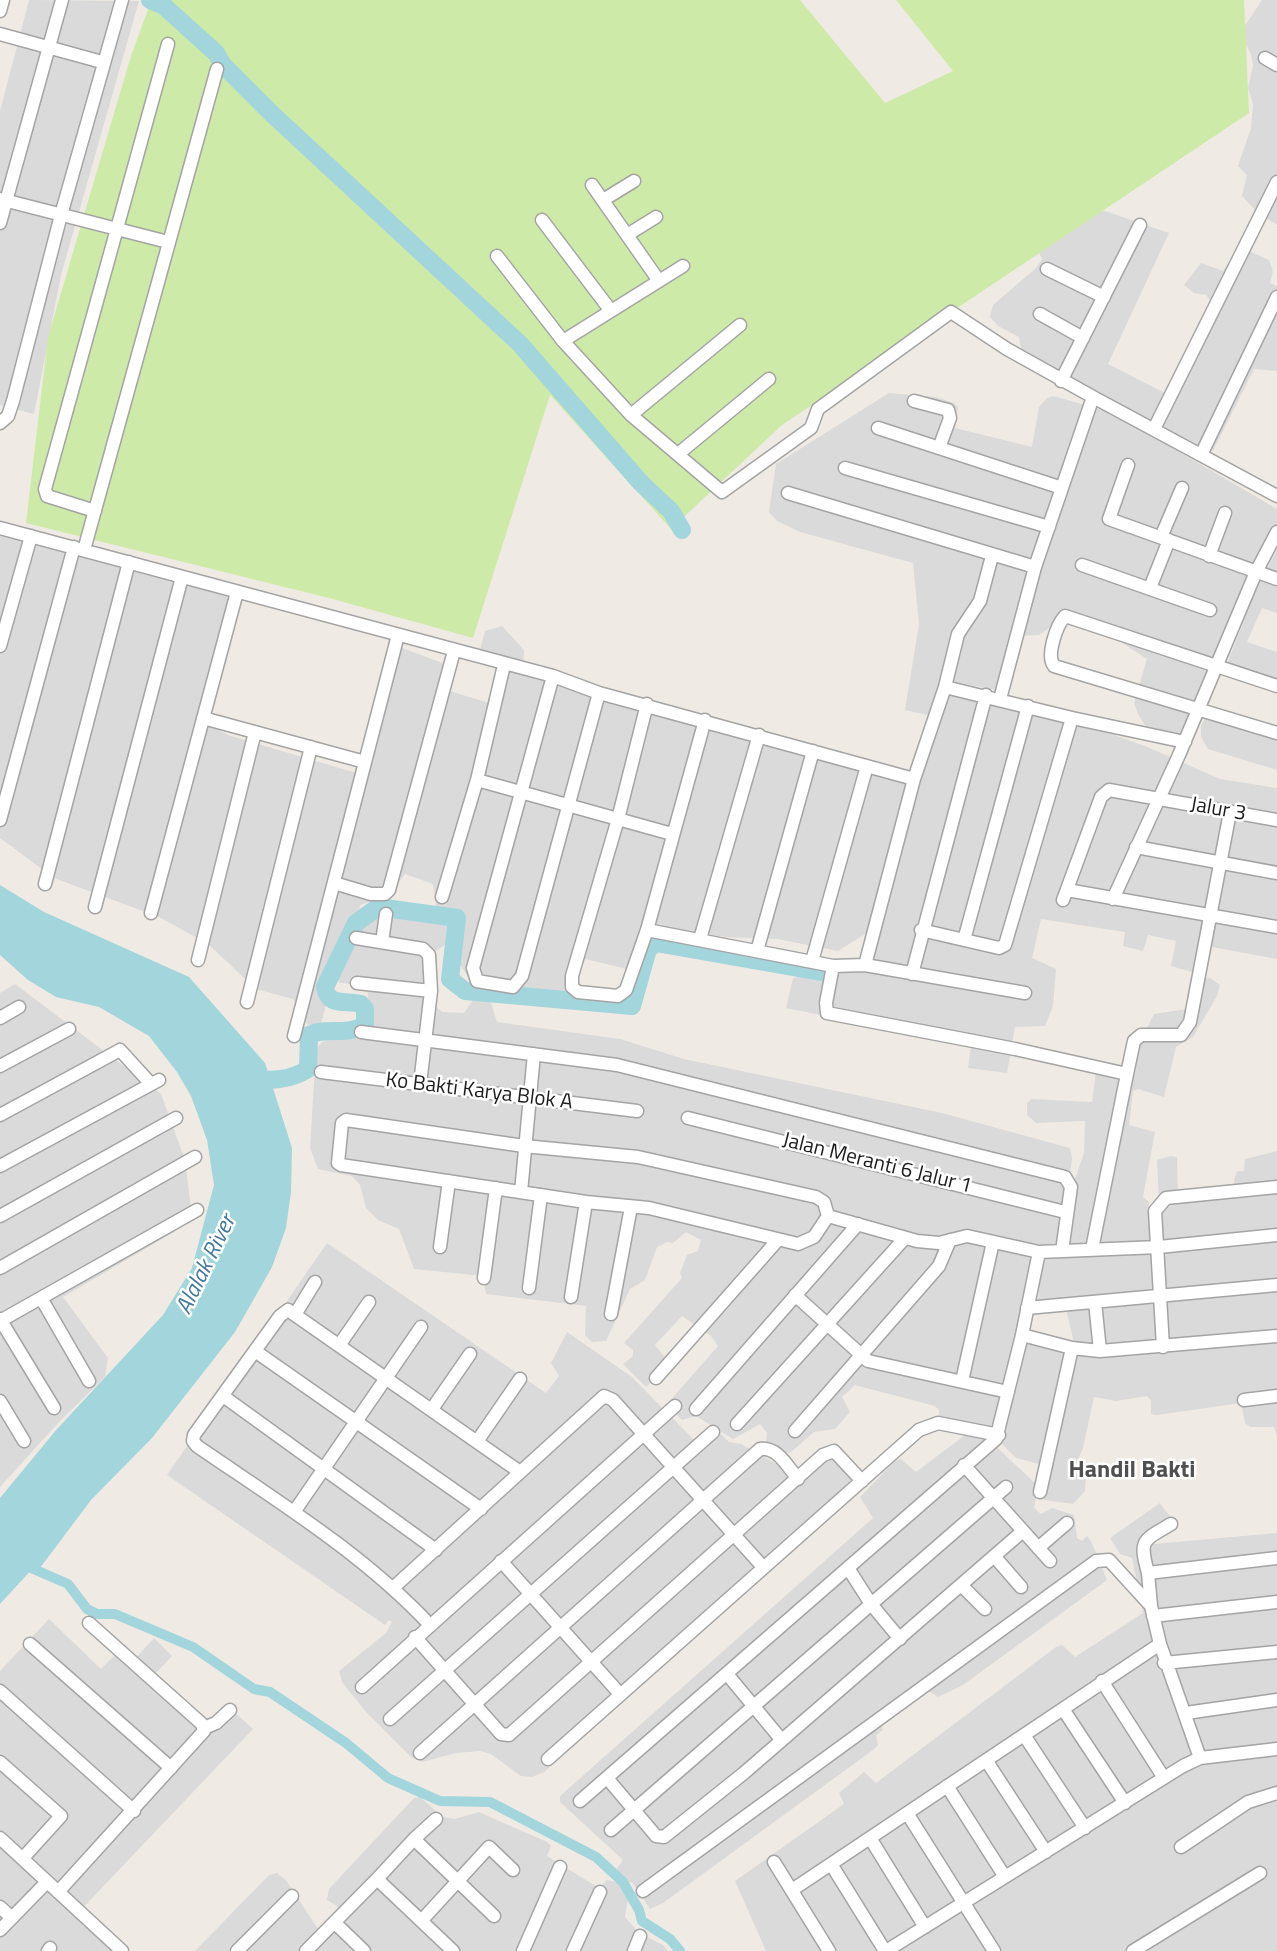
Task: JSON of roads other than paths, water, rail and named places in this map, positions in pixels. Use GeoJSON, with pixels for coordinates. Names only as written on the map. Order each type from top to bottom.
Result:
{"type":"FeatureCollection","features":[{"type":"Feature","properties":{"kind":"street"},"geometry":{"type":"LineString","coordinates":[[0,11],[3,0]]}},
{"type":"Feature","properties":{"kind":"street"},"geometry":{"type":"LineString","coordinates":[[0,223],[3,200],[62,0]]}},
{"type":"Feature","properties":{"kind":"street"},"geometry":{"type":"LineString","coordinates":[[0,423],[8,416],[13,401],[102,62],[122,0]]}},
{"type":"Feature","properties":{"kind":"street"},"geometry":{"type":"LineString","coordinates":[[0,34],[102,62]]}},
{"type":"Feature","properties":{"kind":"street"},"geometry":{"type":"LineString","coordinates":[[95,511],[55,500],[47,496],[45,489],[168,44]]}},
{"type":"Feature","properties":{"kind":"street"},"geometry":{"type":"LineString","coordinates":[[1265,58],[1277,65]]}},
{"type":"Feature","properties":{"kind":"street"},"geometry":{"type":"LineString","coordinates":[[0,820],[79,549],[95,511],[217,69]]}},
{"type":"Feature","properties":{"kind":"street"},"geometry":{"type":"LineString","coordinates":[[603,200],[634,181]]}},
{"type":"Feature","properties":{"kind":"street"},"geometry":{"type":"LineString","coordinates":[[1154,429],[1277,182]]}},
{"type":"Feature","properties":{"kind":"street"},"geometry":{"type":"LineString","coordinates":[[592,185],[659,281]]}},
{"type":"Feature","properties":{"kind":"street"},"geometry":{"type":"LineString","coordinates":[[3,200],[168,242]]}},
{"type":"Feature","properties":{"kind":"street"},"geometry":{"type":"LineString","coordinates":[[627,235],[656,217]]}},
{"type":"Feature","properties":{"kind":"street"},"geometry":{"type":"LineString","coordinates":[[542,220],[611,311]]}},
{"type":"Feature","properties":{"kind":"street"},"geometry":{"type":"LineString","coordinates":[[1061,381],[1140,225]]}},
{"type":"Feature","properties":{"kind":"street"},"geometry":{"type":"LineString","coordinates":[[497,256],[563,341],[631,415],[722,492],[811,428],[818,409],[951,312],[1061,381],[1277,496]]}},
{"type":"Feature","properties":{"kind":"street"},"geometry":{"type":"LineString","coordinates":[[563,341],[682,266]]}},
{"type":"Feature","properties":{"kind":"street"},"geometry":{"type":"LineString","coordinates":[[1047,269],[1104,298]]}},
{"type":"Feature","properties":{"kind":"street"},"geometry":{"type":"LineString","coordinates":[[1201,454],[1277,297]]}},
{"type":"Feature","properties":{"kind":"street"},"geometry":{"type":"LineString","coordinates":[[1040,314],[1083,338]]}},
{"type":"Feature","properties":{"kind":"street"},"geometry":{"type":"LineString","coordinates":[[631,415],[740,325]]}},
{"type":"Feature","properties":{"kind":"street"},"geometry":{"type":"LineString","coordinates":[[678,454],[769,379]]}},
{"type":"Feature","properties":{"kind":"street"},"geometry":{"type":"LineString","coordinates":[[1000,699],[1035,566],[1093,397]]}},
{"type":"Feature","properties":{"kind":"street"},"geometry":{"type":"LineString","coordinates":[[914,401],[948,411],[950,415],[939,447]]}},
{"type":"Feature","properties":{"kind":"street"},"geometry":{"type":"LineString","coordinates":[[878,428],[1062,488]]}},
{"type":"Feature","properties":{"kind":"street"},"geometry":{"type":"LineString","coordinates":[[1128,465],[1109,519],[1277,579]]}},
{"type":"Feature","properties":{"kind":"street"},"geometry":{"type":"LineString","coordinates":[[845,468],[1049,527]]}},
{"type":"Feature","properties":{"kind":"street"},"geometry":{"type":"LineString","coordinates":[[1150,588],[1182,488]]}},
{"type":"Feature","properties":{"kind":"street"},"geometry":{"type":"LineString","coordinates":[[788,493],[992,556],[1035,566]]}},
{"type":"Feature","properties":{"kind":"street"},"geometry":{"type":"LineString","coordinates":[[1209,556],[1225,513]]}},
{"type":"Feature","properties":{"kind":"street"},"geometry":{"type":"LineString","coordinates":[[0,528],[553,676],[599,693],[914,779]]}},
{"type":"Feature","properties":{"kind":"street"},"geometry":{"type":"LineString","coordinates":[[1277,532],[1256,572],[1200,708],[1113,899],[1277,927]]}},
{"type":"Feature","properties":{"kind":"street"},"geometry":{"type":"LineString","coordinates":[[0,646],[31,536]]}},
{"type":"Feature","properties":{"kind":"street"},"geometry":{"type":"LineString","coordinates":[[865,965],[914,779],[945,687],[958,634],[980,601],[992,556]]}},
{"type":"Feature","properties":{"kind":"street"},"geometry":{"type":"LineString","coordinates":[[45,884],[129,562]]}},
{"type":"Feature","properties":{"kind":"street"},"geometry":{"type":"LineString","coordinates":[[1082,565],[1210,610]]}},
{"type":"Feature","properties":{"kind":"street"},"geometry":{"type":"LineString","coordinates":[[95,907],[183,577]]}},
{"type":"Feature","properties":{"kind":"street"},"geometry":{"type":"LineString","coordinates":[[151,913],[237,592]]}},
{"type":"Feature","properties":{"kind":"street"},"geometry":{"type":"LineString","coordinates":[[1277,686],[1065,617],[1057,629],[1050,663],[1277,733]]}},
{"type":"Feature","properties":{"kind":"street"},"geometry":{"type":"LineString","coordinates":[[293,1037],[398,635]]}},
{"type":"Feature","properties":{"kind":"street"},"geometry":{"type":"LineString","coordinates":[[334,883],[371,894],[385,894],[389,890],[454,651]]}},
{"type":"Feature","properties":{"kind":"street"},"geometry":{"type":"LineString","coordinates":[[442,897],[477,780],[504,665]]}},
{"type":"Feature","properties":{"kind":"street"},"geometry":{"type":"LineString","coordinates":[[553,676],[473,968],[477,981],[513,987],[522,976],[599,693]]}},
{"type":"Feature","properties":{"kind":"street"},"geometry":{"type":"LineString","coordinates":[[945,687],[1185,742]]}},
{"type":"Feature","properties":{"kind":"street"},"geometry":{"type":"LineString","coordinates":[[912,974],[921,930],[986,695]]}},
{"type":"Feature","properties":{"kind":"street"},"geometry":{"type":"LineString","coordinates":[[647,704],[618,819],[572,976],[572,988],[578,992],[622,995],[648,930],[705,720]]}},
{"type":"Feature","properties":{"kind":"street"},"geometry":{"type":"LineString","coordinates":[[964,940],[1028,706]]}},
{"type":"Feature","properties":{"kind":"street"},"geometry":{"type":"LineString","coordinates":[[203,718],[365,762]]}},
{"type":"Feature","properties":{"kind":"street"},"geometry":{"type":"LineString","coordinates":[[921,930],[999,948],[1005,945],[1072,718]]}},
{"type":"Feature","properties":{"kind":"street"},"geometry":{"type":"LineString","coordinates":[[198,960],[255,732]]}},
{"type":"Feature","properties":{"kind":"street"},"geometry":{"type":"LineString","coordinates":[[700,939],[758,736]]}},
{"type":"Feature","properties":{"kind":"street"},"geometry":{"type":"LineString","coordinates":[[247,1002],[311,747]]}},
{"type":"Feature","properties":{"kind":"street"},"geometry":{"type":"LineString","coordinates":[[757,951],[813,751]]}},
{"type":"Feature","properties":{"kind":"street"},"geometry":{"type":"LineString","coordinates":[[812,961],[867,766]]}},
{"type":"Feature","properties":{"kind":"street"},"geometry":{"type":"LineString","coordinates":[[477,780],[672,834]]}},
{"type":"Feature","properties":{"kind":"street","name":"Jalur 3"},"geometry":{"type":"LineString","coordinates":[[1113,899],[1065,895],[1105,793],[1114,790],[1277,820]]}},
{"type":"Feature","properties":{"kind":"street"},"geometry":{"type":"LineString","coordinates":[[1092,1249],[1132,1048],[1141,1035],[1174,1036],[1185,1032],[1211,916],[1230,812]]}},
{"type":"Feature","properties":{"kind":"street"},"geometry":{"type":"LineString","coordinates":[[1136,847],[1277,873]]}},
{"type":"Feature","properties":{"kind":"street"},"geometry":{"type":"LineString","coordinates":[[382,942],[386,914]]}},
{"type":"Feature","properties":{"kind":"street"},"geometry":{"type":"LineString","coordinates":[[648,930],[833,966],[865,965],[1025,993]]}},
{"type":"Feature","properties":{"kind":"street"},"geometry":{"type":"LineString","coordinates":[[356,938],[427,951],[431,991],[428,1039],[420,1084]]}},
{"type":"Feature","properties":{"kind":"street"},"geometry":{"type":"LineString","coordinates":[[833,966],[825,1009],[834,1016],[1015,1049],[1127,1074]]}},
{"type":"Feature","properties":{"kind":"street"},"geometry":{"type":"LineString","coordinates":[[357,983],[431,991]]}},
{"type":"Feature","properties":{"kind":"street"},"geometry":{"type":"LineString","coordinates":[[0,1018],[19,1007]]}},
{"type":"Feature","properties":{"kind":"street"},"geometry":{"type":"LineString","coordinates":[[0,1066],[69,1029]]}},
{"type":"Feature","properties":{"kind":"street"},"geometry":{"type":"LineString","coordinates":[[361,1032],[617,1065],[1068,1180],[1071,1187],[1065,1212],[1062,1251]]}},
{"type":"Feature","properties":{"kind":"street"},"geometry":{"type":"LineString","coordinates":[[0,1115],[120,1050],[155,1082],[0,1167]]}},
{"type":"Feature","properties":{"kind":"street"},"geometry":{"type":"LineString","coordinates":[[521,1192],[534,1054]]}},
{"type":"Feature","properties":{"kind":"street","name":"Ko Bakti Karya Blok A"},"geometry":{"type":"LineString","coordinates":[[321,1072],[638,1111]]}},
{"type":"Feature","properties":{"kind":"street"},"geometry":{"type":"LineString","coordinates":[[0,1216],[176,1118]]}},
{"type":"Feature","properties":{"kind":"street","name":"Jalan Meranti 6 Jalur 1"},"geometry":{"type":"LineString","coordinates":[[688,1118],[1065,1212]]}},
{"type":"Feature","properties":{"kind":"street"},"geometry":{"type":"LineString","coordinates":[[343,1121],[524,1146],[638,1157],[700,1170],[816,1197],[824,1202],[828,1216],[814,1237],[803,1244],[777,1241],[649,1208],[586,1202],[339,1165],[343,1121]]}},
{"type":"Feature","properties":{"kind":"street"},"geometry":{"type":"LineString","coordinates":[[0,1268],[195,1157]]}},
{"type":"Feature","properties":{"kind":"street"},"geometry":{"type":"LineString","coordinates":[[440,1247],[449,1181]]}},
{"type":"Feature","properties":{"kind":"street"},"geometry":{"type":"LineString","coordinates":[[1163,1347],[1155,1212],[1166,1198],[1277,1187]]}},
{"type":"Feature","properties":{"kind":"street"},"geometry":{"type":"LineString","coordinates":[[484,1278],[496,1188]]}},
{"type":"Feature","properties":{"kind":"street"},"geometry":{"type":"LineString","coordinates":[[529,1287],[541,1195]]}},
{"type":"Feature","properties":{"kind":"street"},"geometry":{"type":"LineString","coordinates":[[571,1297],[586,1202]]}},
{"type":"Feature","properties":{"kind":"street"},"geometry":{"type":"LineString","coordinates":[[611,1314],[631,1207]]}},
{"type":"Feature","properties":{"kind":"street"},"geometry":{"type":"LineString","coordinates":[[54,1408],[0,1320],[197,1210]]}},
{"type":"Feature","properties":{"kind":"street"},"geometry":{"type":"LineString","coordinates":[[828,1216],[905,1238],[933,1243],[967,1236],[1039,1252],[1159,1247],[1277,1235]]}},
{"type":"Feature","properties":{"kind":"street"},"geometry":{"type":"LineString","coordinates":[[696,1409],[858,1224]]}},
{"type":"Feature","properties":{"kind":"street"},"geometry":{"type":"LineString","coordinates":[[737,1424],[905,1238]]}},
{"type":"Feature","properties":{"kind":"street"},"geometry":{"type":"LineString","coordinates":[[795,1431],[939,1266],[950,1240]]}},
{"type":"Feature","properties":{"kind":"street"},"geometry":{"type":"LineString","coordinates":[[656,1378],[777,1241]]}},
{"type":"Feature","properties":{"kind":"street"},"geometry":{"type":"LineString","coordinates":[[962,1381],[993,1242]]}},
{"type":"Feature","properties":{"kind":"street"},"geometry":{"type":"LineString","coordinates":[[580,1801],[999,1435],[1039,1252]]}},
{"type":"Feature","properties":{"kind":"street"},"geometry":{"type":"LineString","coordinates":[[296,1313],[315,1282]]}},
{"type":"Feature","properties":{"kind":"street"},"geometry":{"type":"LineString","coordinates":[[1027,1308],[1277,1285]]}},
{"type":"Feature","properties":{"kind":"street"},"geometry":{"type":"LineString","coordinates":[[795,1295],[861,1357],[1008,1392]]}},
{"type":"Feature","properties":{"kind":"street"},"geometry":{"type":"LineString","coordinates":[[41,1298],[89,1381]]}},
{"type":"Feature","properties":{"kind":"street"},"geometry":{"type":"LineString","coordinates":[[1095,1302],[1100,1351]]}},
{"type":"Feature","properties":{"kind":"street"},"geometry":{"type":"LineString","coordinates":[[340,1344],[369,1303]]}},
{"type":"Feature","properties":{"kind":"street"},"geometry":{"type":"LineString","coordinates":[[429,1624],[394,1587],[294,1512],[193,1443],[194,1435],[280,1316],[288,1310],[478,1440],[520,1472]]}},
{"type":"Feature","properties":{"kind":"street"},"geometry":{"type":"LineString","coordinates":[[294,1512],[421,1327]]}},
{"type":"Feature","properties":{"kind":"street"},"geometry":{"type":"LineString","coordinates":[[1022,1335],[1072,1348],[1100,1351],[1277,1336]]}},
{"type":"Feature","properties":{"kind":"street"},"geometry":{"type":"LineString","coordinates":[[1040,1492],[1072,1348]]}},
{"type":"Feature","properties":{"kind":"street"},"geometry":{"type":"LineString","coordinates":[[255,1351],[481,1509]]}},
{"type":"Feature","properties":{"kind":"street"},"geometry":{"type":"LineString","coordinates":[[432,1409],[470,1354]]}},
{"type":"Feature","properties":{"kind":"street"},"geometry":{"type":"LineString","coordinates":[[478,1440],[520,1378]]}},
{"type":"Feature","properties":{"kind":"street"},"geometry":{"type":"LineString","coordinates":[[223,1396],[436,1550]]}},
{"type":"Feature","properties":{"kind":"street"},"geometry":{"type":"LineString","coordinates":[[394,1587],[604,1396],[613,1400],[763,1567]]}},
{"type":"Feature","properties":{"kind":"street"},"geometry":{"type":"LineString","coordinates":[[1244,1400],[1277,1396]]}},
{"type":"Feature","properties":{"kind":"street"},"geometry":{"type":"LineString","coordinates":[[0,1401],[24,1441]]}},
{"type":"Feature","properties":{"kind":"street"},"geometry":{"type":"LineString","coordinates":[[362,1687],[429,1624],[675,1406]]}},
{"type":"Feature","properties":{"kind":"street"},"geometry":{"type":"LineString","coordinates":[[548,1759],[919,1430],[932,1423],[999,1435]]}},
{"type":"Feature","properties":{"kind":"street"},"geometry":{"type":"LineString","coordinates":[[390,1720],[713,1432]]}},
{"type":"Feature","properties":{"kind":"street"},"geometry":{"type":"LineString","coordinates":[[420,1754],[760,1449],[768,1448],[776,1452],[798,1479]]}},
{"type":"Feature","properties":{"kind":"street"},"geometry":{"type":"LineString","coordinates":[[415,1637],[501,1734],[509,1735],[830,1451],[839,1455],[862,1481]]}},
{"type":"Feature","properties":{"kind":"street"},"geometry":{"type":"LineString","coordinates":[[964,1465],[1051,1561]]}},
{"type":"Feature","properties":{"kind":"street"},"geometry":{"type":"LineString","coordinates":[[611,1830],[1006,1487]]}},
{"type":"Feature","properties":{"kind":"street"},"geometry":{"type":"LineString","coordinates":[[1038,1548],[1067,1523]]}},
{"type":"Feature","properties":{"kind":"street"},"geometry":{"type":"LineString","coordinates":[[1171,1524],[1143,1543],[1141,1548],[1164,1663],[1186,1713],[1199,1758]]}},
{"type":"Feature","properties":{"kind":"street"},"geometry":{"type":"LineString","coordinates":[[607,1778],[656,1836],[664,1837],[744,1773],[780,1738],[900,1639],[1023,1531]]}},
{"type":"Feature","properties":{"kind":"street"},"geometry":{"type":"LineString","coordinates":[[994,1556],[1021,1587]]}},
{"type":"Feature","properties":{"kind":"street"},"geometry":{"type":"LineString","coordinates":[[1148,1573],[1277,1558]]}},
{"type":"Feature","properties":{"kind":"street"},"geometry":{"type":"LineString","coordinates":[[643,1891],[1096,1562],[1109,1560],[1152,1611]]}},
{"type":"Feature","properties":{"kind":"street"},"geometry":{"type":"LineString","coordinates":[[501,1561],[620,1694]]}},
{"type":"Feature","properties":{"kind":"street"},"geometry":{"type":"LineString","coordinates":[[848,1568],[871,1604],[900,1639]]}},
{"type":"Feature","properties":{"kind":"street"},"geometry":{"type":"LineString","coordinates":[[961,1585],[985,1609]]}},
{"type":"Feature","properties":{"kind":"street"},"geometry":{"type":"LineString","coordinates":[[1152,1611],[1277,1602]]}},
{"type":"Feature","properties":{"kind":"street"},"geometry":{"type":"LineString","coordinates":[[89,1623],[204,1728]]}},
{"type":"Feature","properties":{"kind":"street"},"geometry":{"type":"LineString","coordinates":[[30,1644],[171,1768]]}},
{"type":"Feature","properties":{"kind":"street"},"geometry":{"type":"LineString","coordinates":[[792,1890],[1160,1644]]}},
{"type":"Feature","properties":{"kind":"street"},"geometry":{"type":"LineString","coordinates":[[1164,1663],[1277,1652]]}},
{"type":"Feature","properties":{"kind":"street"},"geometry":{"type":"LineString","coordinates":[[727,1674],[780,1738]]}},
{"type":"Feature","properties":{"kind":"street"},"geometry":{"type":"LineString","coordinates":[[1102,1681],[1164,1778]]}},
{"type":"Feature","properties":{"kind":"street"},"geometry":{"type":"LineString","coordinates":[[0,1690],[134,1811]]}},
{"type":"Feature","properties":{"kind":"street"},"geometry":{"type":"LineString","coordinates":[[1186,1713],[1277,1700]]}},
{"type":"Feature","properties":{"kind":"street"},"geometry":{"type":"LineString","coordinates":[[1063,1709],[1125,1803]]}},
{"type":"Feature","properties":{"kind":"street"},"geometry":{"type":"LineString","coordinates":[[204,1728],[216,1724],[230,1710]]}},
{"type":"Feature","properties":{"kind":"street"},"geometry":{"type":"LineString","coordinates":[[58,1892],[203,1734],[204,1728]]}},
{"type":"Feature","properties":{"kind":"street"},"geometry":{"type":"LineString","coordinates":[[1024,1735],[1085,1828]]}},
{"type":"Feature","properties":{"kind":"street"},"geometry":{"type":"LineString","coordinates":[[831,1864],[885,1951],[1199,1758],[1277,1749]]}},
{"type":"Feature","properties":{"kind":"street"},"geometry":{"type":"LineString","coordinates":[[986,1760],[1046,1852]]}},
{"type":"Feature","properties":{"kind":"street"},"geometry":{"type":"LineString","coordinates":[[0,1762],[61,1816],[23,1858]]}},
{"type":"Feature","properties":{"kind":"street"},"geometry":{"type":"LineString","coordinates":[[947,1786],[1005,1877]]}},
{"type":"Feature","properties":{"kind":"street"},"geometry":{"type":"LineString","coordinates":[[1181,1847],[1248,1802],[1277,1794]]}},
{"type":"Feature","properties":{"kind":"street"},"geometry":{"type":"LineString","coordinates":[[907,1813],[994,1951]]}},
{"type":"Feature","properties":{"kind":"street"},"geometry":{"type":"LineString","coordinates":[[306,1951],[436,1819]]}},
{"type":"Feature","properties":{"kind":"street"},"geometry":{"type":"LineString","coordinates":[[0,1838],[122,1951]]}},
{"type":"Feature","properties":{"kind":"street"},"geometry":{"type":"LineString","coordinates":[[870,1838],[925,1927]]}},
{"type":"Feature","properties":{"kind":"street"},"geometry":{"type":"LineString","coordinates":[[414,1839],[494,1916]]}},
{"type":"Feature","properties":{"kind":"street"},"geometry":{"type":"LineString","coordinates":[[422,1920],[489,1847],[513,1870]]}},
{"type":"Feature","properties":{"kind":"street"},"geometry":{"type":"LineString","coordinates":[[774,1862],[829,1951]]}},
{"type":"Feature","properties":{"kind":"street"},"geometry":{"type":"LineString","coordinates":[[523,1951],[560,1867]]}},
{"type":"Feature","properties":{"kind":"street"},"geometry":{"type":"LineString","coordinates":[[1133,1951],[1261,1872]]}},
{"type":"Feature","properties":{"kind":"street"},"geometry":{"type":"LineString","coordinates":[[376,1879],[453,1951]]}},
{"type":"Feature","properties":{"kind":"street"},"geometry":{"type":"LineString","coordinates":[[0,1930],[47,1882]]}},
{"type":"Feature","properties":{"kind":"street"},"geometry":{"type":"LineString","coordinates":[[573,1951],[600,1892]]}},
{"type":"Feature","properties":{"kind":"street"},"geometry":{"type":"LineString","coordinates":[[237,1951],[292,1896]]}},
{"type":"Feature","properties":{"kind":"street"},"geometry":{"type":"LineString","coordinates":[[0,1907],[12,1918]]}},
{"type":"Feature","properties":{"kind":"street"},"geometry":{"type":"LineString","coordinates":[[335,1923],[364,1951]]}},
{"type":"Feature","properties":{"kind":"street"},"geometry":{"type":"LineString","coordinates":[[634,1951],[640,1936]]}},
{"type":"Feature","properties":{"kind":"water","name":"Alalak River"},"geometry":{"type":"Polygon","coordinates":[[[0,885],[44,912],[189,977],[265,1063],[292,1148],[291,1192],[286,1228],[272,1267],[235,1332],[152,1438],[91,1500],[37,1572],[35,1566],[0,1604],[0,1498],[57,1429],[163,1315],[192,1268],[214,1185],[207,1140],[191,1096],[177,1072],[149,1036],[99,1007],[56,997],[28,980],[0,955],[0,885]]]}},
{"type":"Feature","properties":{"kind":"waterway"},"geometry":{"type":"LineString","coordinates":[[150,0],[164,6],[216,53],[223,65],[270,112],[520,344],[641,483],[671,511],[682,530]]}},
{"type":"Feature","properties":{"kind":"waterway"},"geometry":{"type":"LineString","coordinates":[[249,1078],[279,1079],[301,1073],[308,1069],[309,1035],[324,1031],[352,1030],[365,1024],[365,1009],[361,1004],[333,1000],[325,987],[356,923],[378,907],[457,918],[450,979],[465,991],[632,1006],[648,949],[656,943],[821,972]]}},
{"type":"Feature","properties":{"kind":"waterway"},"geometry":{"type":"LineString","coordinates":[[22,1564],[68,1584],[87,1609],[97,1614],[115,1614],[193,1647],[254,1689],[270,1692],[346,1743],[388,1778],[440,1801],[490,1802],[596,1857],[623,1882],[639,1910],[642,1921],[670,1939],[680,1951]]}},
{"type":"Feature","properties":{"kind":"district","name":"Handil Bakti"},"geometry":{"type":"Point","coordinates":[1132,1471]}}]}
